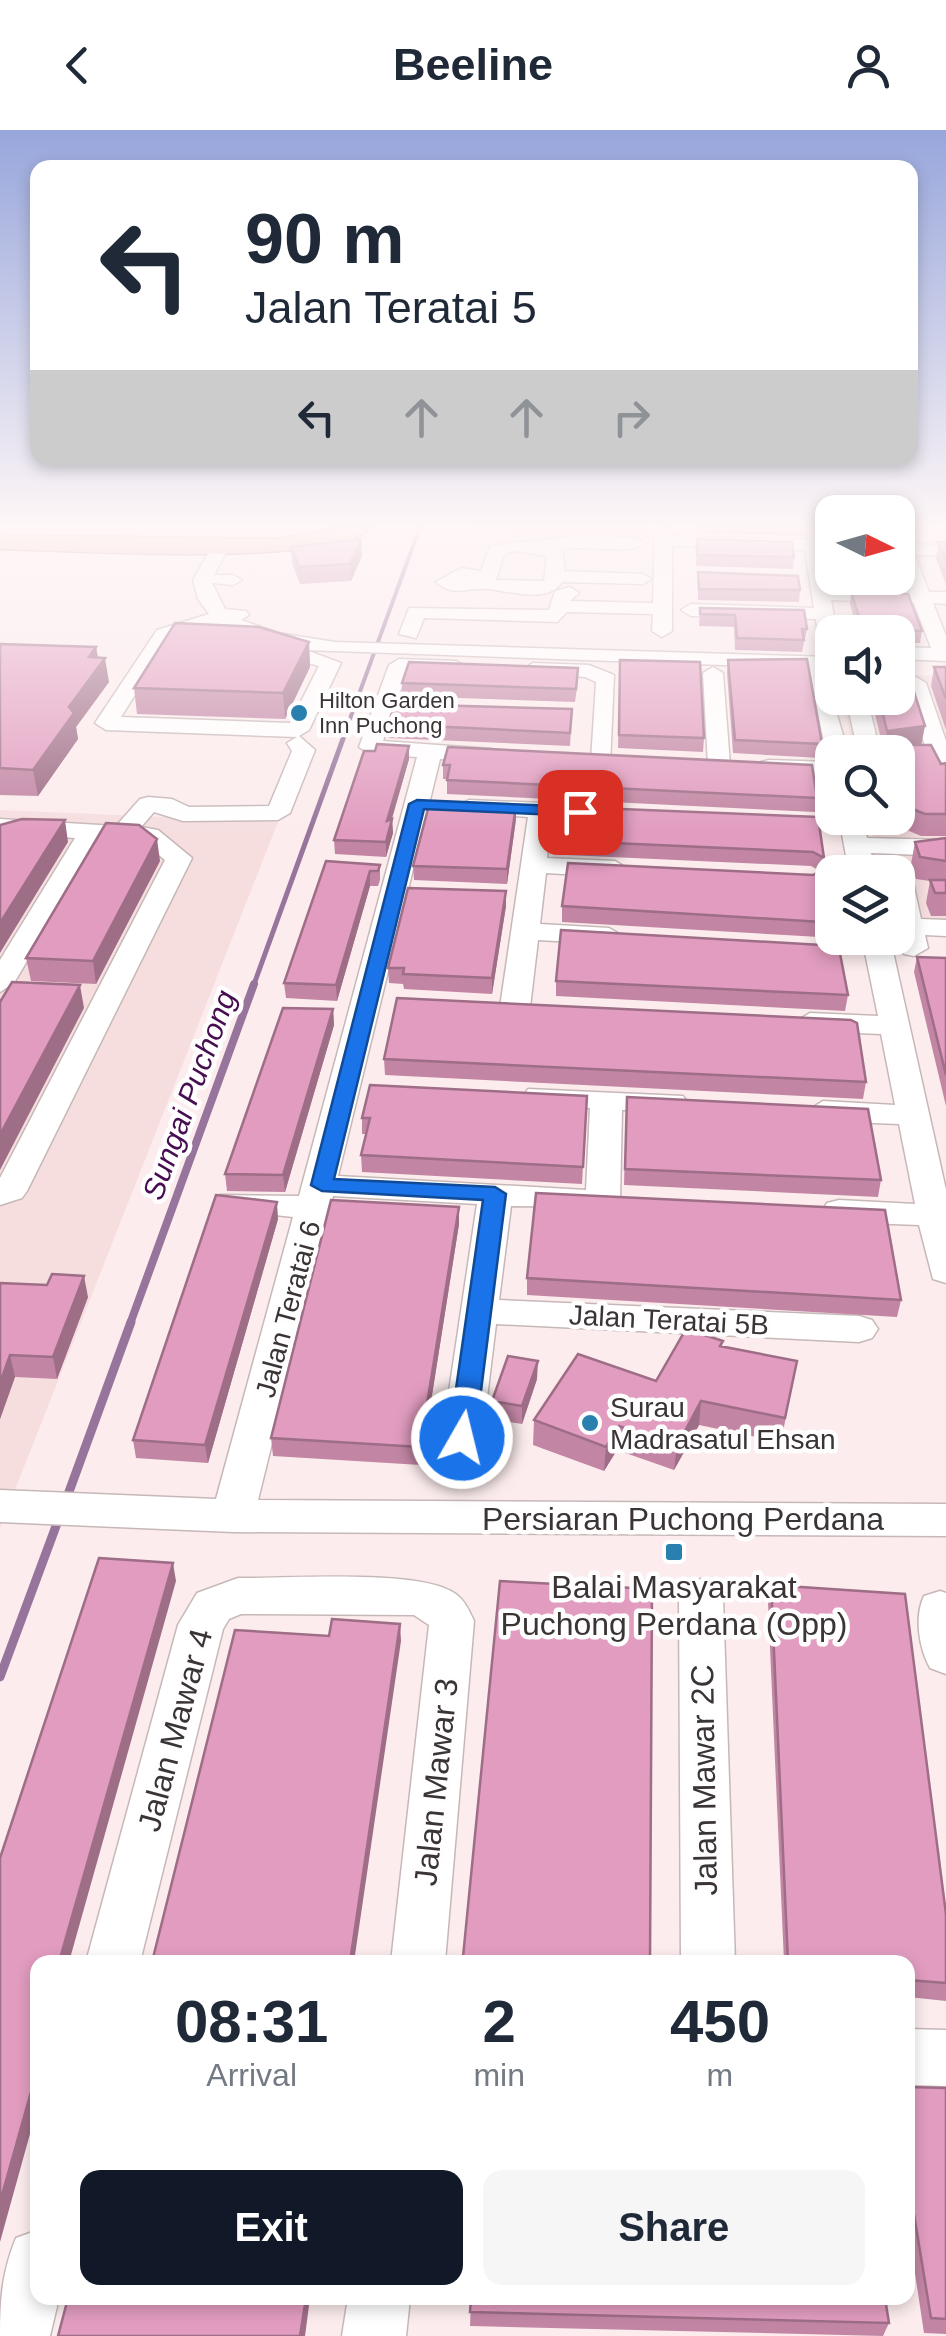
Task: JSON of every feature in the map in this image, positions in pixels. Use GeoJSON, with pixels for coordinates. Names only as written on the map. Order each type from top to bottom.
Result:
{"type":"FeatureCollection","features":[{"type":"Feature","properties":{"kind":"street"},"geometry":{"type":"LineString","coordinates":[[160,639],[192,634],[232,636],[331,663],[298,730],[106,724],[160,639],[173,630]]}},
{"type":"Feature","properties":{"kind":"street"},"geometry":{"type":"LineString","coordinates":[[260,630],[274,637],[355,648],[815,664]]}},
{"type":"Feature","properties":{"kind":"street"},"geometry":{"type":"LineString","coordinates":[[414,630],[411,650],[399,664],[391,706],[371,750],[526,757]]}},
{"type":"Feature","properties":{"kind":"street"},"geometry":{"type":"LineString","coordinates":[[555,641],[558,630]]}},
{"type":"Feature","properties":{"kind":"street"},"geometry":{"type":"LineString","coordinates":[[462,638],[637,643],[638,630]]}},
{"type":"Feature","properties":{"kind":"street"},"geometry":{"type":"LineString","coordinates":[[662,630],[662,657]]}},
{"type":"Feature","properties":{"kind":"street"},"geometry":{"type":"LineString","coordinates":[[934,630],[945,659]]}},
{"type":"Feature","properties":{"kind":"street"},"geometry":{"type":"LineString","coordinates":[[695,647],[815,663]]}},
{"type":"Feature","properties":{"kind":"street"},"geometry":{"type":"LineString","coordinates":[[411,650],[601,674],[607,679],[596,713],[602,761]]}},
{"type":"Feature","properties":{"kind":"street"},"geometry":{"type":"LineString","coordinates":[[915,655],[945,659]]}},
{"type":"Feature","properties":{"kind":"street"},"geometry":{"type":"LineString","coordinates":[[915,663],[945,659]]}},
{"type":"Feature","properties":{"kind":"street"},"geometry":{"type":"LineString","coordinates":[[713,673],[709,765],[815,769]]}},
{"type":"Feature","properties":{"kind":"street"},"geometry":{"type":"LineString","coordinates":[[915,683],[946,684]]}},
{"type":"Feature","properties":{"kind":"street"},"geometry":{"type":"LineString","coordinates":[[915,700],[944,763]]}},
{"type":"Feature","properties":{"kind":"street"},"geometry":{"type":"LineString","coordinates":[[125,831],[148,804],[172,806],[182,814],[278,813],[304,750],[298,743]]}},
{"type":"Feature","properties":{"kind":"street","name":"Jalan Teratai 6"},"geometry":{"type":"LineString","coordinates":[[233,1516],[346,1087],[354,1009],[435,805],[430,753]]}},
{"type":"Feature","properties":{"kind":"street"},"geometry":{"type":"LineString","coordinates":[[915,756],[944,763]]}},
{"type":"Feature","properties":{"kind":"street"},"geometry":{"type":"LineString","coordinates":[[435,805],[638,814]]}},
{"type":"Feature","properties":{"kind":"street"},"geometry":{"type":"LineString","coordinates":[[478,1005],[525,1007],[525,932],[520,896],[534,865],[541,810]]}},
{"type":"Feature","properties":{"kind":"street"},"geometry":{"type":"LineString","coordinates":[[0,826],[149,835],[179,858],[10,1191],[0,1195]]}},
{"type":"Feature","properties":{"kind":"street"},"geometry":{"type":"LineString","coordinates":[[0,983],[92,830]]}},
{"type":"Feature","properties":{"kind":"street"},"geometry":{"type":"LineString","coordinates":[[854,835],[858,855]]}},
{"type":"Feature","properties":{"kind":"street"},"geometry":{"type":"LineString","coordinates":[[856,845],[872,855]]}},
{"type":"Feature","properties":{"kind":"street"},"geometry":{"type":"LineString","coordinates":[[915,862],[946,848]]}},
{"type":"Feature","properties":{"kind":"street"},"geometry":{"type":"LineString","coordinates":[[534,865],[632,870]]}},
{"type":"Feature","properties":{"kind":"street"},"geometry":{"type":"LineString","coordinates":[[366,868],[403,884]]}},
{"type":"Feature","properties":{"kind":"street"},"geometry":{"type":"LineString","coordinates":[[915,881],[931,891]]}},
{"type":"Feature","properties":{"kind":"street"},"geometry":{"type":"LineString","coordinates":[[915,936],[946,928]]}},
{"type":"Feature","properties":{"kind":"street"},"geometry":{"type":"LineString","coordinates":[[525,932],[643,938]]}},
{"type":"Feature","properties":{"kind":"street"},"geometry":{"type":"LineString","coordinates":[[915,938],[946,949]]}},
{"type":"Feature","properties":{"kind":"street"},"geometry":{"type":"LineString","coordinates":[[879,955],[946,1271]]}},
{"type":"Feature","properties":{"kind":"street"},"geometry":{"type":"LineString","coordinates":[[0,992],[36,994]]}},
{"type":"Feature","properties":{"kind":"street"},"geometry":{"type":"LineString","coordinates":[[72,996],[108,997]]}},
{"type":"Feature","properties":{"kind":"street"},"geometry":{"type":"LineString","coordinates":[[354,1009],[404,1002]]}},
{"type":"Feature","properties":{"kind":"street"},"geometry":{"type":"LineString","coordinates":[[774,1020],[894,1026]]}},
{"type":"Feature","properties":{"kind":"street"},"geometry":{"type":"LineString","coordinates":[[346,1087],[383,1088]]}},
{"type":"Feature","properties":{"kind":"street"},"geometry":{"type":"LineString","coordinates":[[513,1095],[702,1104]]}},
{"type":"Feature","properties":{"kind":"street"},"geometry":{"type":"LineString","coordinates":[[603,1200],[606,1100]]}},
{"type":"Feature","properties":{"kind":"street"},"geometry":{"type":"LineString","coordinates":[[797,1110],[912,1115]]}},
{"type":"Feature","properties":{"kind":"street"},"geometry":{"type":"LineString","coordinates":[[462,1438],[495,1194]]}},
{"type":"Feature","properties":{"kind":"street"},"geometry":{"type":"LineString","coordinates":[[225,1201],[495,1194],[642,1202]]}},
{"type":"Feature","properties":{"kind":"street"},"geometry":{"type":"LineString","coordinates":[[797,1209],[933,1215]]}},
{"type":"Feature","properties":{"kind":"street","name":"Jalan Teratai 5B"},"geometry":{"type":"LineString","coordinates":[[479,1311],[859,1329]]}},
{"type":"Feature","properties":{"kind":"street","name":"Persiaran Puchong Perdana"},"geometry":{"type":"LineString","coordinates":[[12,1507],[233,1516],[946,1520]]}},
{"type":"Feature","properties":{"kind":"street","name":"Jalan Mawar 4"},"geometry":{"type":"LineString","coordinates":[[115,1955],[201,1625],[213,1606],[238,1596],[416,1597],[440,1606]]}},
{"type":"Feature","properties":{"kind":"street","name":"Jalan Mawar 2C"},"geometry":{"type":"LineString","coordinates":[[701,1597],[708,1955]]}},
{"type":"Feature","properties":{"kind":"street","name":"Jalan Mawar 3"},"geometry":{"type":"LineString","coordinates":[[419,1955],[452,1621],[440,1606]]}},
{"type":"Feature","properties":{"kind":"street"},"geometry":{"type":"LineString","coordinates":[[940,1609],[946,1654]]}},
{"type":"Feature","properties":{"kind":"street"},"geometry":{"type":"LineString","coordinates":[[915,2057],[946,2058]]}},
{"type":"Feature","properties":{"kind":"street"},"geometry":{"type":"LineString","coordinates":[[18,2336],[30,2290]]}},
{"type":"Feature","properties":{"kind":"street"},"geometry":{"type":"LineString","coordinates":[[374,2336],[378,2305]]}},
{"type":"Feature","properties":{"kind":"shaded area"},"geometry":{"type":"Polygon","coordinates":[[[915,675],[946,676],[946,936],[915,935],[915,855],[877,855],[872,835],[915,835],[915,735],[850,735],[846,715],[915,715],[915,675]]]}},
{"type":"Feature","properties":{"kind":"shaded area"},"geometry":{"type":"Polygon","coordinates":[[[0,810],[278,822],[0,1528],[0,810]]]}},
{"type":"Feature","properties":{"kind":"building"},"geometry":{"type":"Polygon","coordinates":[[[171,630],[269,630],[309,642],[283,693],[134,688],[171,630]]]}},
{"type":"Feature","properties":{"kind":"building"},"geometry":{"type":"Polygon","coordinates":[[[736,630],[802,630],[804,640],[737,638],[736,630]]]}},
{"type":"Feature","properties":{"kind":"building"},"geometry":{"type":"Polygon","coordinates":[[[0,644],[96,647],[89,657],[105,658],[69,707],[74,713],[33,770],[0,768],[0,644]]]}},
{"type":"Feature","properties":{"kind":"building"},"geometry":{"type":"Polygon","coordinates":[[[807,659],[820,735],[815,735],[815,744],[735,740],[728,660],[807,659]]]}},
{"type":"Feature","properties":{"kind":"building"},"geometry":{"type":"Polygon","coordinates":[[[620,660],[700,662],[704,738],[619,735],[620,660]]]}},
{"type":"Feature","properties":{"kind":"building"},"geometry":{"type":"Polygon","coordinates":[[[409,662],[578,668],[576,689],[402,683],[409,662]]]}},
{"type":"Feature","properties":{"kind":"building"},"geometry":{"type":"Polygon","coordinates":[[[934,667],[946,667],[946,699],[934,667]]]}},
{"type":"Feature","properties":{"kind":"building"},"geometry":{"type":"Polygon","coordinates":[[[915,695],[925,726],[887,731],[883,715],[915,715],[915,695]]]}},
{"type":"Feature","properties":{"kind":"building"},"geometry":{"type":"Polygon","coordinates":[[[395,704],[572,709],[570,733],[388,724],[395,704]]]}},
{"type":"Feature","properties":{"kind":"building"},"geometry":{"type":"Polygon","coordinates":[[[377,744],[409,746],[387,821],[392,819],[386,842],[334,840],[364,751],[375,751],[377,744]]]}},
{"type":"Feature","properties":{"kind":"building"},"geometry":{"type":"Polygon","coordinates":[[[915,745],[931,745],[941,764],[946,763],[946,814],[915,810],[915,745]]]}},
{"type":"Feature","properties":{"kind":"building"},"geometry":{"type":"Polygon","coordinates":[[[448,747],[812,765],[815,798],[447,780],[450,765],[443,765],[448,747]]]}},
{"type":"Feature","properties":{"kind":"building"},"geometry":{"type":"Polygon","coordinates":[[[429,805],[516,805],[507,869],[413,866],[429,805]]]}},
{"type":"Feature","properties":{"kind":"building"},"geometry":{"type":"Polygon","coordinates":[[[571,807],[815,817],[815,835],[821,835],[824,855],[813,852],[568,841],[571,807]]]}},
{"type":"Feature","properties":{"kind":"building"},"geometry":{"type":"Polygon","coordinates":[[[22,819],[65,820],[0,923],[0,825],[22,819]]]}},
{"type":"Feature","properties":{"kind":"building"},"geometry":{"type":"Polygon","coordinates":[[[106,823],[139,825],[157,839],[93,961],[26,958],[106,823]]]}},
{"type":"Feature","properties":{"kind":"building"},"geometry":{"type":"Polygon","coordinates":[[[946,838],[946,861],[920,857],[915,842],[946,838]]]}},
{"type":"Feature","properties":{"kind":"building"},"geometry":{"type":"Polygon","coordinates":[[[326,861],[380,865],[378,871],[370,871],[336,985],[284,983],[326,861]]]}},
{"type":"Feature","properties":{"kind":"building"},"geometry":{"type":"Polygon","coordinates":[[[568,863],[815,874],[815,922],[562,906],[568,863]]]}},
{"type":"Feature","properties":{"kind":"building"},"geometry":{"type":"Polygon","coordinates":[[[930,880],[946,880],[946,893],[935,893],[930,880]]]}},
{"type":"Feature","properties":{"kind":"building"},"geometry":{"type":"Polygon","coordinates":[[[408,888],[506,891],[492,978],[403,974],[404,968],[388,968],[408,888]]]}},
{"type":"Feature","properties":{"kind":"building"},"geometry":{"type":"Polygon","coordinates":[[[561,930],[815,945],[815,955],[840,955],[848,995],[556,981],[561,930]]]}},
{"type":"Feature","properties":{"kind":"building"},"geometry":{"type":"Polygon","coordinates":[[[917,957],[946,958],[946,1075],[917,957]]]}},
{"type":"Feature","properties":{"kind":"building"},"geometry":{"type":"Polygon","coordinates":[[[12,982],[80,985],[0,1135],[0,1002],[12,982]]]}},
{"type":"Feature","properties":{"kind":"building"},"geometry":{"type":"Polygon","coordinates":[[[397,998],[851,1020],[857,1023],[866,1082],[384,1059],[397,998]]]}},
{"type":"Feature","properties":{"kind":"building"},"geometry":{"type":"Polygon","coordinates":[[[283,1008],[333,1009],[283,1175],[225,1174],[283,1008]]]}},
{"type":"Feature","properties":{"kind":"building"},"geometry":{"type":"Polygon","coordinates":[[[370,1085],[587,1096],[583,1167],[361,1155],[370,1118],[362,1118],[370,1085]]]}},
{"type":"Feature","properties":{"kind":"building"},"geometry":{"type":"Polygon","coordinates":[[[627,1097],[868,1109],[881,1180],[625,1169],[627,1097]]]}},
{"type":"Feature","properties":{"kind":"building"},"geometry":{"type":"Polygon","coordinates":[[[536,1193],[885,1210],[901,1300],[527,1278],[536,1193]]]}},
{"type":"Feature","properties":{"kind":"building"},"geometry":{"type":"Polygon","coordinates":[[[216,1195],[277,1202],[205,1445],[133,1440],[216,1195]]]}},
{"type":"Feature","properties":{"kind":"building"},"geometry":{"type":"Polygon","coordinates":[[[331,1200],[459,1207],[420,1447],[271,1438],[331,1200]]]}},
{"type":"Feature","properties":{"kind":"building"},"geometry":{"type":"Polygon","coordinates":[[[52,1274],[84,1276],[53,1357],[10,1355],[0,1383],[0,1283],[47,1285],[52,1274]]]}},
{"type":"Feature","properties":{"kind":"building"},"geometry":{"type":"Polygon","coordinates":[[[686,1329],[723,1341],[720,1346],[797,1361],[785,1418],[701,1401],[677,1446],[619,1426],[606,1447],[534,1420],[578,1354],[656,1381],[686,1329]]]}},
{"type":"Feature","properties":{"kind":"building"},"geometry":{"type":"Polygon","coordinates":[[[508,1356],[538,1361],[522,1406],[492,1401],[508,1356]]]}},
{"type":"Feature","properties":{"kind":"building"},"geometry":{"type":"Polygon","coordinates":[[[99,1558],[173,1563],[61,1955],[30,1955],[30,2095],[0,2202],[0,1858],[99,1558]]]}},
{"type":"Feature","properties":{"kind":"building"},"geometry":{"type":"Polygon","coordinates":[[[500,1581],[652,1589],[650,1955],[463,1955],[500,1581]]]}},
{"type":"Feature","properties":{"kind":"building"},"geometry":{"type":"Polygon","coordinates":[[[771,1585],[905,1594],[946,1914],[946,1983],[915,1981],[915,1955],[788,1955],[771,1585]]]}},
{"type":"Feature","properties":{"kind":"building"},"geometry":{"type":"Polygon","coordinates":[[[332,1619],[400,1624],[351,1955],[154,1955],[235,1630],[329,1636],[332,1619]]]}},
{"type":"Feature","properties":{"kind":"building"},"geometry":{"type":"Polygon","coordinates":[[[915,2087],[946,2088],[946,2319],[931,2318],[915,2221],[915,2087]]]}},
{"type":"Feature","properties":{"kind":"building"},"geometry":{"type":"Polygon","coordinates":[[[66,2305],[305,2305],[300,2336],[58,2336],[66,2305]]]}},
{"type":"Feature","properties":{"kind":"building"},"geometry":{"type":"Polygon","coordinates":[[[470,2305],[886,2305],[889,2323],[470,2312],[470,2305]]]}},
{"type":"Feature","properties":{"kind":"waterway","name":"Sungai Puchong"},"geometry":{"type":"LineString","coordinates":[[347,727],[382,630]]}},
{"type":"Feature","properties":{"kind":"waterway","name":"Sungai Puchong"},"geometry":{"type":"LineString","coordinates":[[253,987],[348,725]]}},
{"type":"Feature","properties":{"kind":"waterway","name":"Sungai Puchong"},"geometry":{"type":"LineString","coordinates":[[130,1324],[254,984]]}},
{"type":"Feature","properties":{"kind":"waterway","name":"Sungai Puchong"},"geometry":{"type":"LineString","coordinates":[[66,1500],[131,1322]]}},
{"type":"Feature","properties":{"kind":"waterway","name":"Sungai Puchong"},"geometry":{"type":"LineString","coordinates":[[0,1677],[59,1518]]}},
{"type":"Feature","properties":{"kind":"place","name":"Hilton Garden Inn Puchong"},"geometry":{"type":"Point","coordinates":[299,713]}},
{"type":"Feature","properties":{"kind":"place","name":"Surau Madrasatul Ehsan"},"geometry":{"type":"Point","coordinates":[590,1423]}},
{"type":"Feature","properties":{"kind":"place","name":"Balai Masyarakat Puchong Perdana (Opp)"},"geometry":{"type":"Point","coordinates":[674,1552]}},
{"type":"Feature","properties":{"kind":"route"},"geometry":{"type":"LineString","coordinates":[[462,1438],[495,1194],[322,1185],[417,804],[580,812]]}}]}
